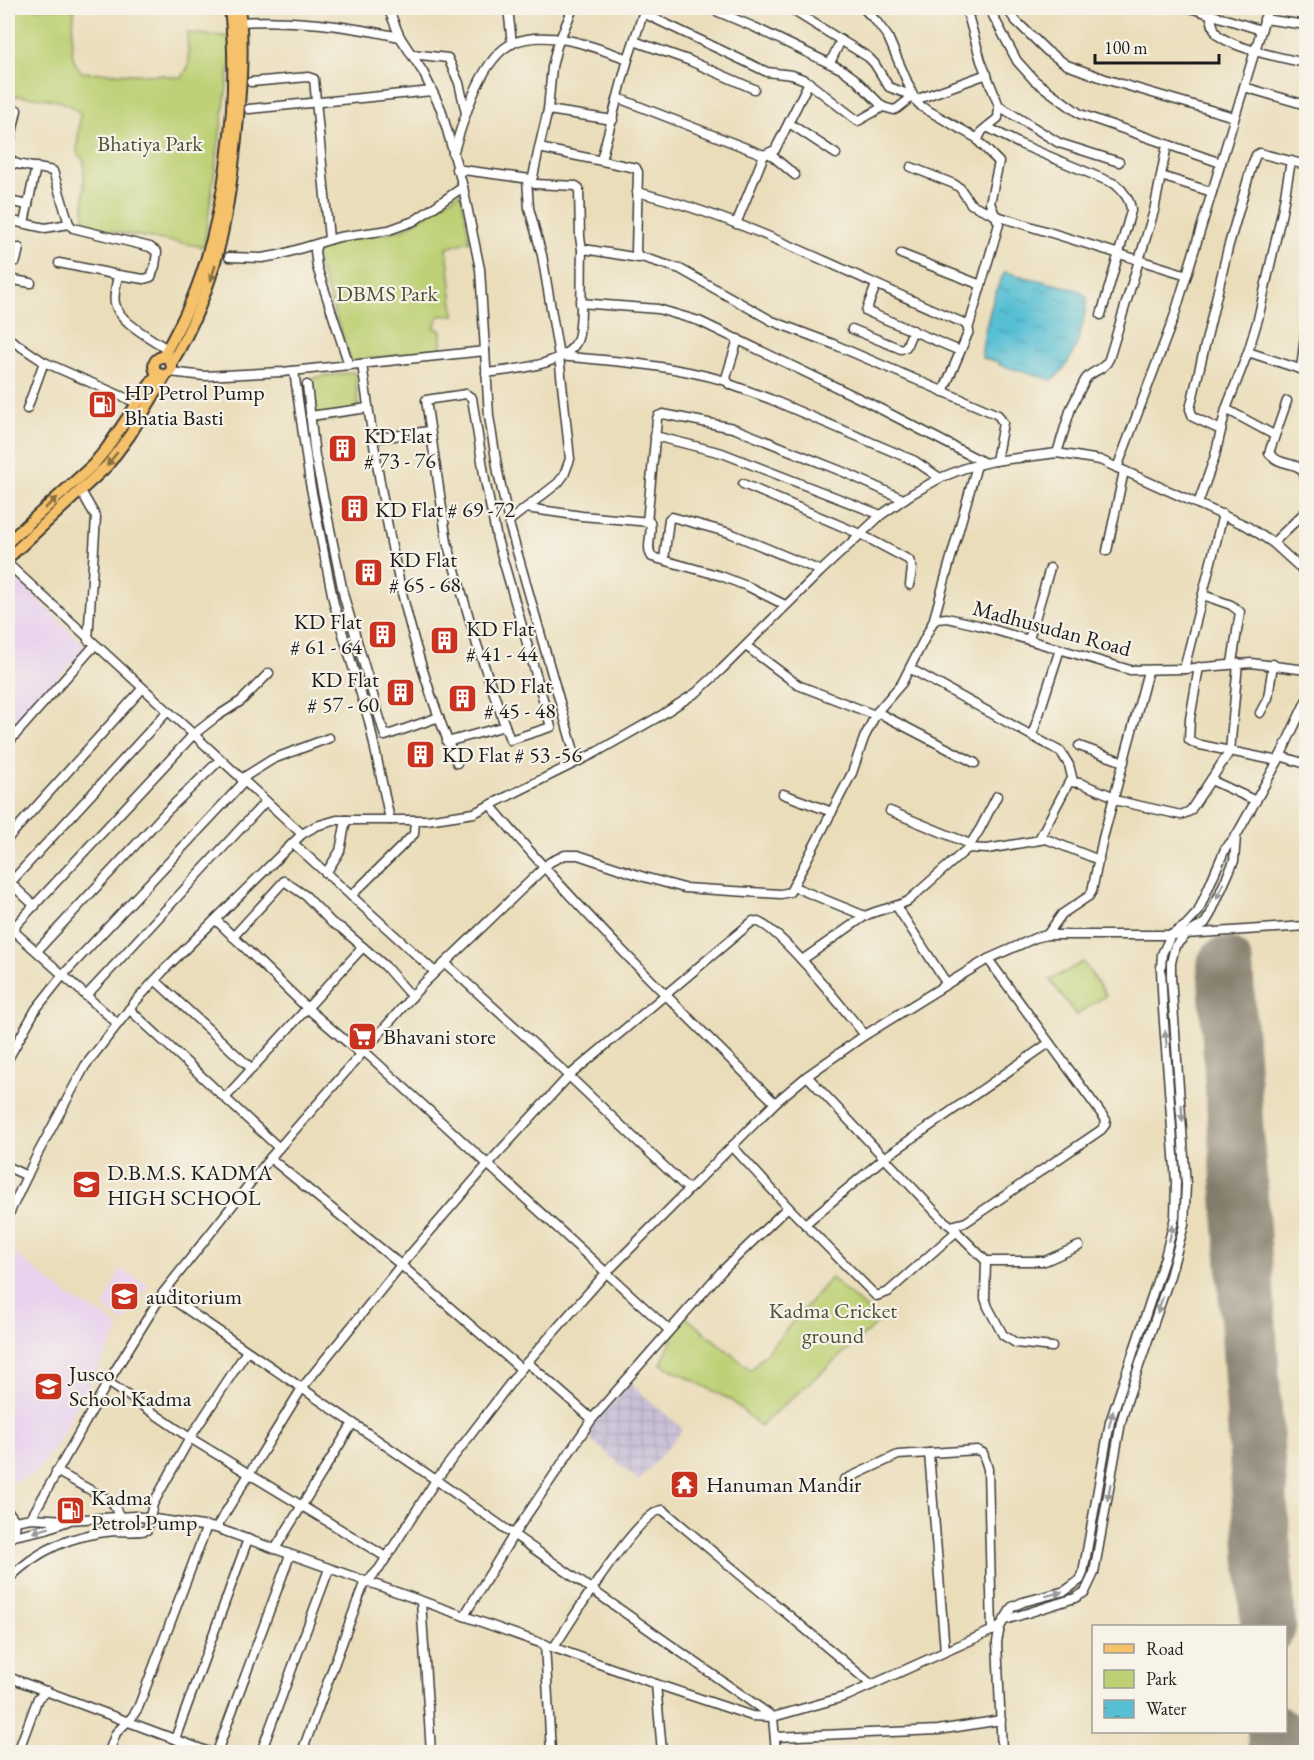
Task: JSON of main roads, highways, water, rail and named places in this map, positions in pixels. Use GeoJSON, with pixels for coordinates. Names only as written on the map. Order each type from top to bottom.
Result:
{"type":"FeatureCollection","features":[{"type":"Feature","properties":{"kind":"main road"},"geometry":{"type":"LineString","coordinates":[[230,8],[236,22]]}},
{"type":"Feature","properties":{"kind":"main road"},"geometry":{"type":"LineString","coordinates":[[8,558],[107,466],[130,435],[166,365],[208,253],[218,215],[228,152],[236,22],[239,8]]}},
{"type":"Feature","properties":{"kind":"main road"},"geometry":{"type":"LineString","coordinates":[[8,542],[93,465],[166,365]]}},
{"type":"Feature","properties":{"kind":"water"},"geometry":{"type":"Polygon","coordinates":[[[1005,272],[1078,290],[1087,298],[1084,320],[1077,343],[1067,364],[1052,380],[982,358],[983,340],[989,314],[1005,272]]]}},
{"type":"Feature","properties":{"kind":"place","name":"HP Petrol Pump Bhatia Basti"},"geometry":{"type":"Point","coordinates":[103,405]}},
{"type":"Feature","properties":{"kind":"place","name":"KD Flat # 73 - 76"},"geometry":{"type":"Point","coordinates":[343,448]}},
{"type":"Feature","properties":{"kind":"place","name":"KD Flat # 69 -72"},"geometry":{"type":"Point","coordinates":[354,509]}},
{"type":"Feature","properties":{"kind":"place","name":"KD Flat # 65 - 68"},"geometry":{"type":"Point","coordinates":[368,572]}},
{"type":"Feature","properties":{"kind":"place","name":"KD Flat # 61 - 64"},"geometry":{"type":"Point","coordinates":[383,634]}},
{"type":"Feature","properties":{"kind":"place","name":"KD Flat # 41 - 44"},"geometry":{"type":"Point","coordinates":[445,641]}},
{"type":"Feature","properties":{"kind":"place","name":"KD Flat # 57 - 60"},"geometry":{"type":"Point","coordinates":[400,692]}},
{"type":"Feature","properties":{"kind":"place","name":"KD Flat # 45 - 48"},"geometry":{"type":"Point","coordinates":[463,698]}},
{"type":"Feature","properties":{"kind":"place","name":"KD Flat # 53 -56"},"geometry":{"type":"Point","coordinates":[421,754]}},
{"type":"Feature","properties":{"kind":"place","name":"Bhavani store"},"geometry":{"type":"Point","coordinates":[362,1036]}},
{"type":"Feature","properties":{"kind":"place","name":"D.B.M.S. KADMA HIGH SCHOOL"},"geometry":{"type":"Point","coordinates":[86,1185]}},
{"type":"Feature","properties":{"kind":"place","name":"auditorium"},"geometry":{"type":"Point","coordinates":[125,1296]}},
{"type":"Feature","properties":{"kind":"place","name":"Jusco School Kadma"},"geometry":{"type":"Point","coordinates":[48,1386]}},
{"type":"Feature","properties":{"kind":"place","name":"Hanuman Mandir"},"geometry":{"type":"Point","coordinates":[685,1484]}},
{"type":"Feature","properties":{"kind":"place","name":"Kadma Petrol Pump"},"geometry":{"type":"Point","coordinates":[70,1510]}},
{"type":"Feature","properties":{"kind":"park label","name":"Bhatiya Park"},"geometry":{"type":"Point","coordinates":[150,143]}},
{"type":"Feature","properties":{"kind":"park label","name":"DBMS Park"},"geometry":{"type":"Point","coordinates":[387,293]}},
{"type":"Feature","properties":{"kind":"park label","name":"Kadma Cricket ground"},"geometry":{"type":"Point","coordinates":[833,1322]}}]}
